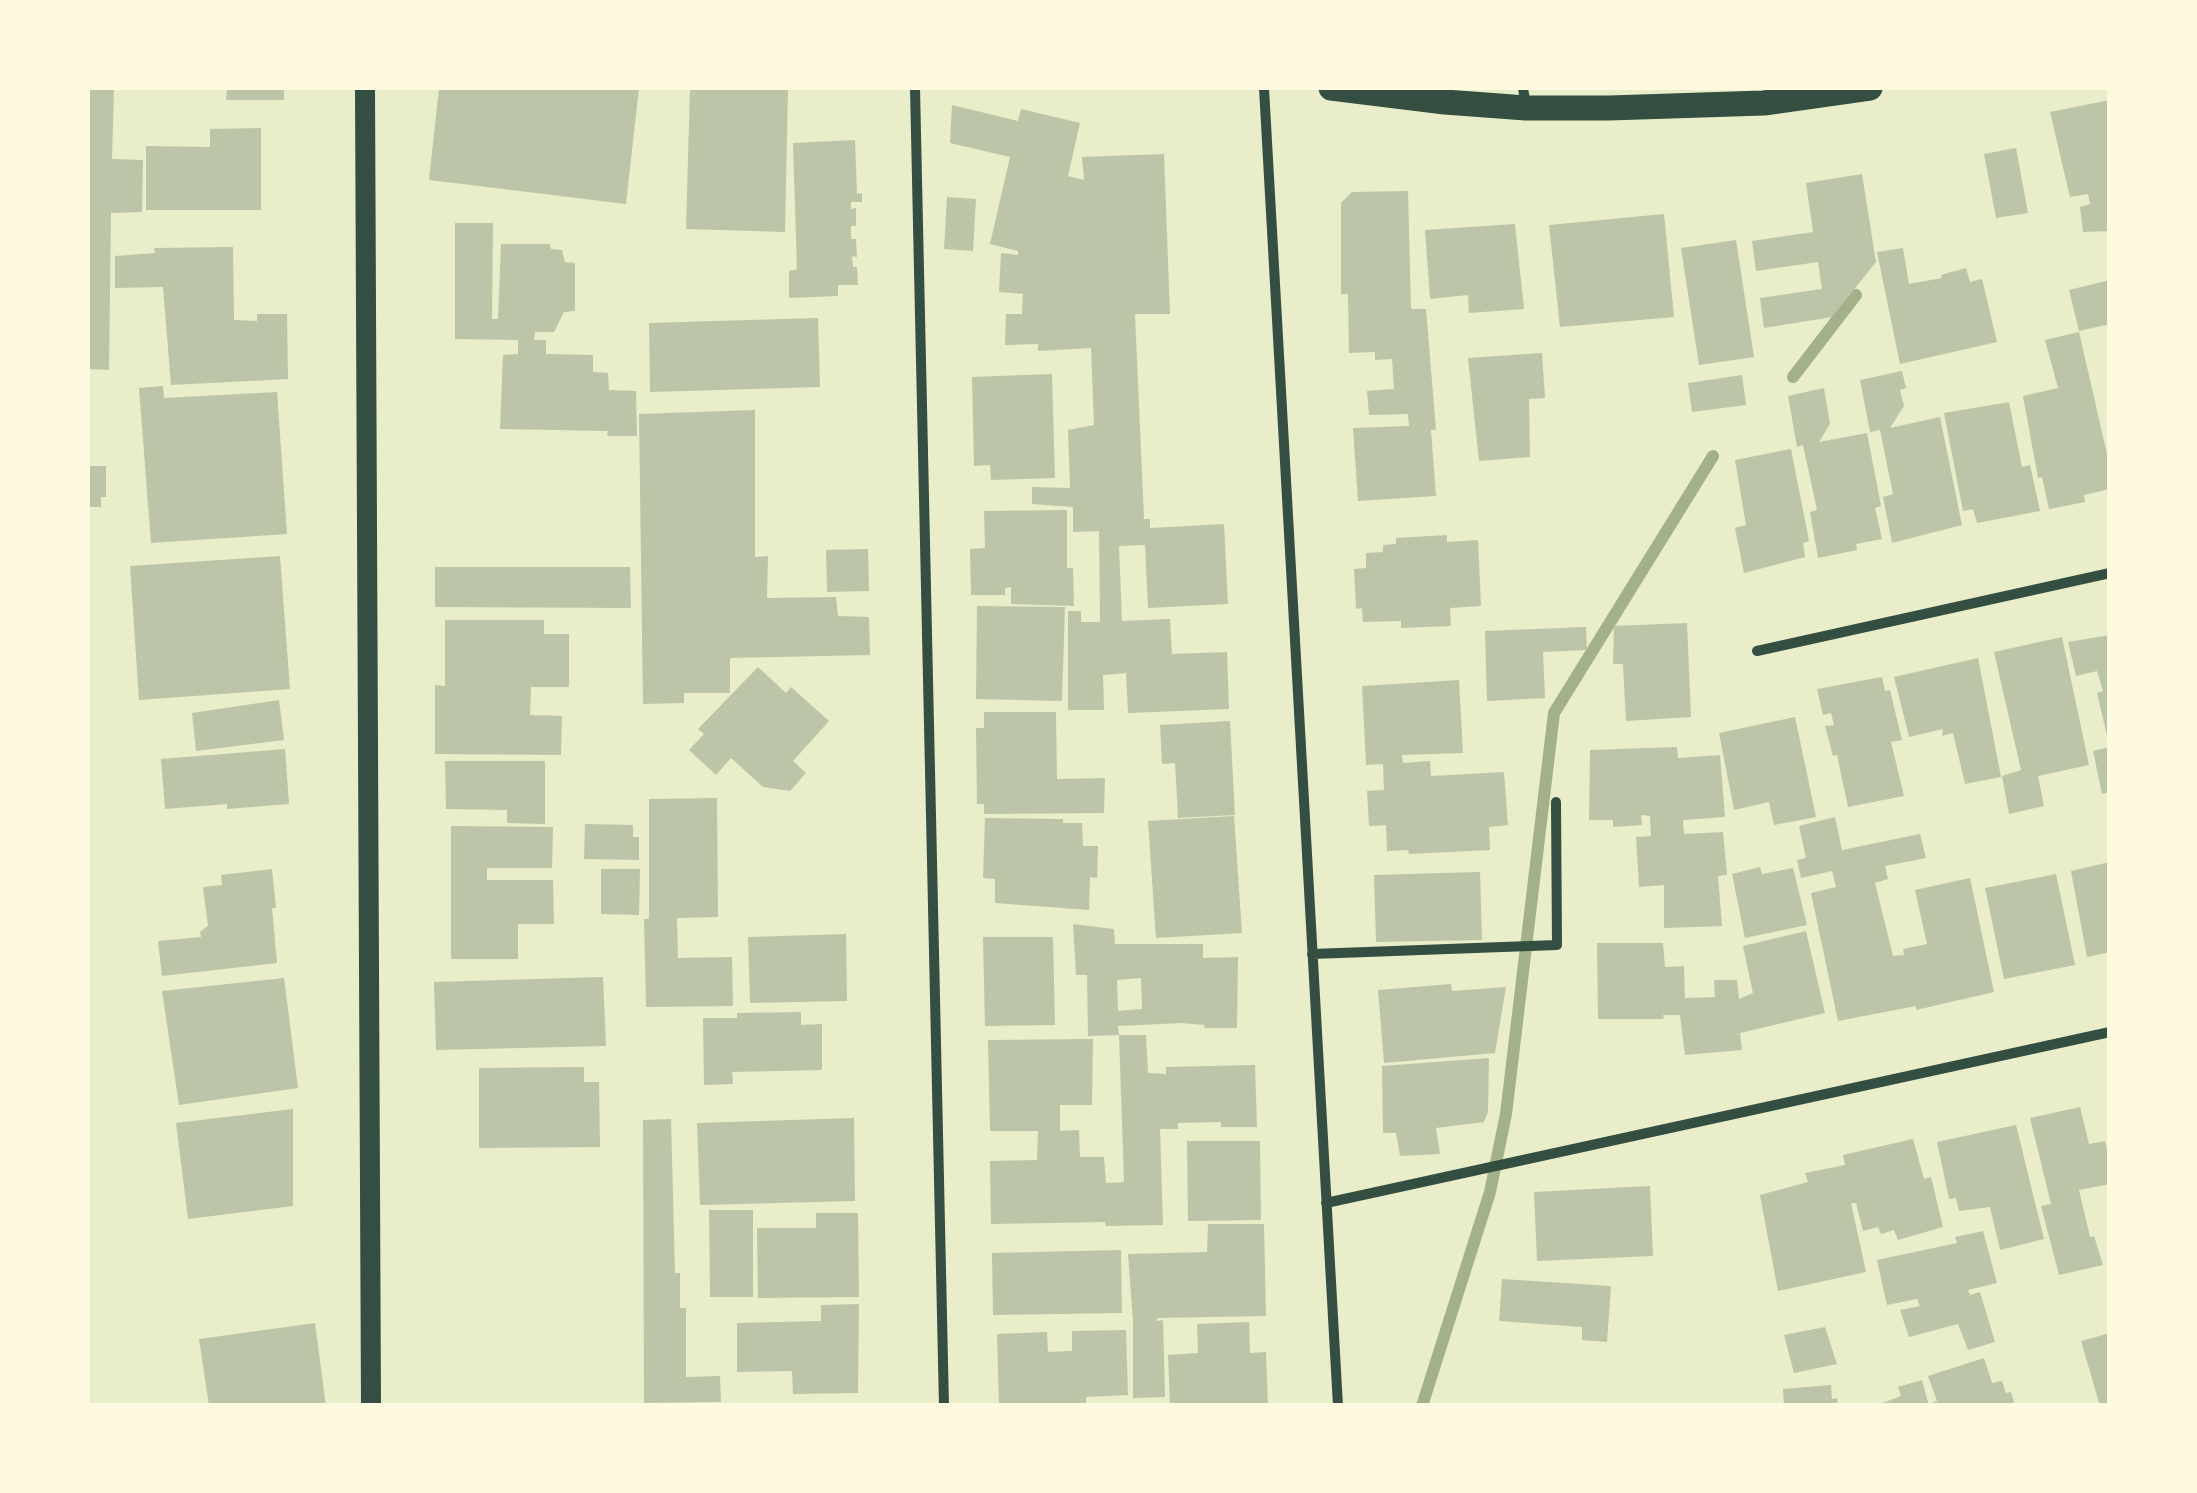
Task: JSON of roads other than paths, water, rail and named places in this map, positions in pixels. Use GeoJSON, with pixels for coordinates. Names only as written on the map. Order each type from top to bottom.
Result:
{"type":"FeatureCollection","features":[{"type":"Feature","properties":{"kind":"main road"},"geometry":{"type":"LineString","coordinates":[[366,88],[371,1406]]}},
{"type":"Feature","properties":{"kind":"main road"},"geometry":{"type":"LineString","coordinates":[[1331,88],[1445,102],[1524,98],[1696,107],[1764,103],[1870,88]]}},
{"type":"Feature","properties":{"kind":"street"},"geometry":{"type":"LineString","coordinates":[[914,88],[944,1406]]}},
{"type":"Feature","properties":{"kind":"street"},"geometry":{"type":"LineString","coordinates":[[1264,88],[1338,1406]]}},
{"type":"Feature","properties":{"kind":"street"},"geometry":{"type":"LineString","coordinates":[[1756,651],[2110,574]]}},
{"type":"Feature","properties":{"kind":"street"},"geometry":{"type":"LineString","coordinates":[[1312,954],[1557,945],[1556,802]]}},
{"type":"Feature","properties":{"kind":"street"},"geometry":{"type":"LineString","coordinates":[[1326,1203],[2110,1032]]}},
{"type":"Feature","properties":{"kind":"waterway"},"geometry":{"type":"LineString","coordinates":[[1793,377],[1856,295]]}},
{"type":"Feature","properties":{"kind":"waterway"},"geometry":{"type":"LineString","coordinates":[[1422,1406],[1490,1192],[1506,1114],[1554,713],[1713,456]]}}]}
